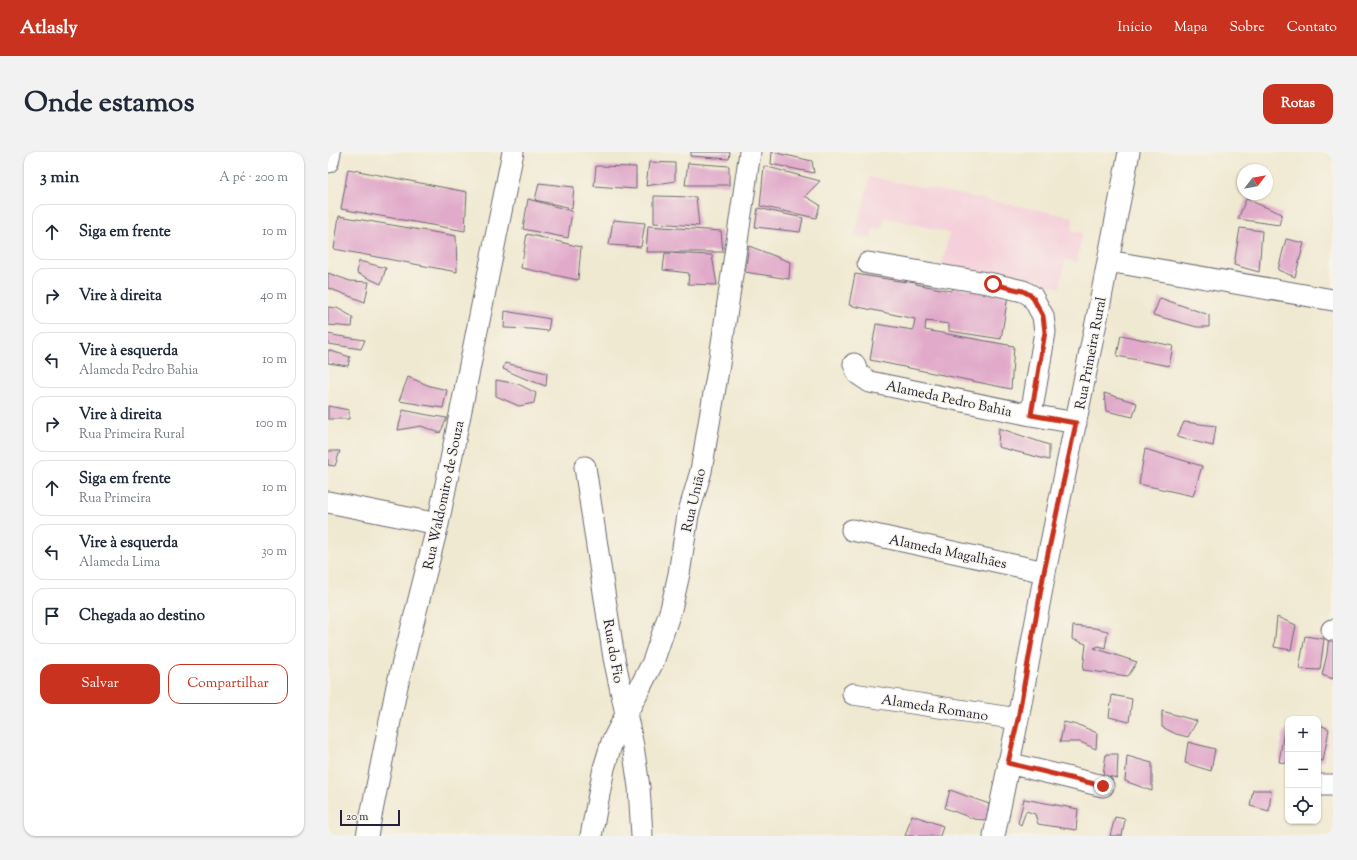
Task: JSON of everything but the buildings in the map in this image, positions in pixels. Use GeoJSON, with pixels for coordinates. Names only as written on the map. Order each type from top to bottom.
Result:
{"type":"FeatureCollection","features":[{"type":"Feature","properties":{"kind":"street"},"geometry":{"type":"LineString","coordinates":[[328,162],[330,152]]}},
{"type":"Feature","properties":{"kind":"street","name":"Rua Waldomiro de Souza"},"geometry":{"type":"LineString","coordinates":[[367,836],[398,686],[438,524],[513,152]]}},
{"type":"Feature","properties":{"kind":"street","name":"Rua União"},"geometry":{"type":"LineString","coordinates":[[591,836],[604,768],[612,742],[653,662],[671,609],[679,574],[688,515],[701,471],[719,364],[750,152]]}},
{"type":"Feature","properties":{"kind":"street","name":"Rua Primeira Rural"},"geometry":{"type":"LineString","coordinates":[[994,836],[1018,719],[1044,572],[1076,423],[1129,152]]}},
{"type":"Feature","properties":{"kind":"street"},"geometry":{"type":"LineString","coordinates":[[1108,261],[1333,300]]}},
{"type":"Feature","properties":{"kind":"street"},"geometry":{"type":"LineString","coordinates":[[868,262],[993,284],[1023,291],[1032,296],[1043,316],[1045,332],[1031,415]]}},
{"type":"Feature","properties":{"kind":"street","name":"Alameda Pedro Bahia"},"geometry":{"type":"LineString","coordinates":[[854,364],[858,374],[870,382],[1076,423]]}},
{"type":"Feature","properties":{"kind":"street","name":"Rua do Fio"},"geometry":{"type":"LineString","coordinates":[[585,467],[614,658],[633,746],[639,787],[642,836]]}},
{"type":"Feature","properties":{"kind":"street"},"geometry":{"type":"LineString","coordinates":[[328,502],[438,524]]}},
{"type":"Feature","properties":{"kind":"street","name":"Alameda Magalhães"},"geometry":{"type":"LineString","coordinates":[[852,530],[1044,572]]}},
{"type":"Feature","properties":{"kind":"street","name":"Alameda Romano"},"geometry":{"type":"LineString","coordinates":[[853,694],[1018,719]]}},
{"type":"Feature","properties":{"kind":"street"},"geometry":{"type":"LineString","coordinates":[[1008,763],[1103,786]]}},
{"type":"Feature","properties":{"kind":"street"},"geometry":{"type":"LineString","coordinates":[[1321,785],[1333,785]]}},
{"type":"Feature","properties":{"kind":"shaded area"},"geometry":{"type":"Polygon","coordinates":[[[870,177],[1073,217],[1072,231],[1082,233],[1077,262],[1065,260],[1060,287],[1037,283],[1037,290],[941,268],[949,233],[885,217],[881,229],[873,228],[871,239],[855,236],[870,177]]]}},
{"type":"Feature","properties":{"kind":"route"},"geometry":{"type":"LineString","coordinates":[[993,284],[1023,291],[1032,296],[1043,316],[1045,332],[1031,415],[1076,423],[1044,572],[1018,719],[1008,763],[1103,786]]}}]}
